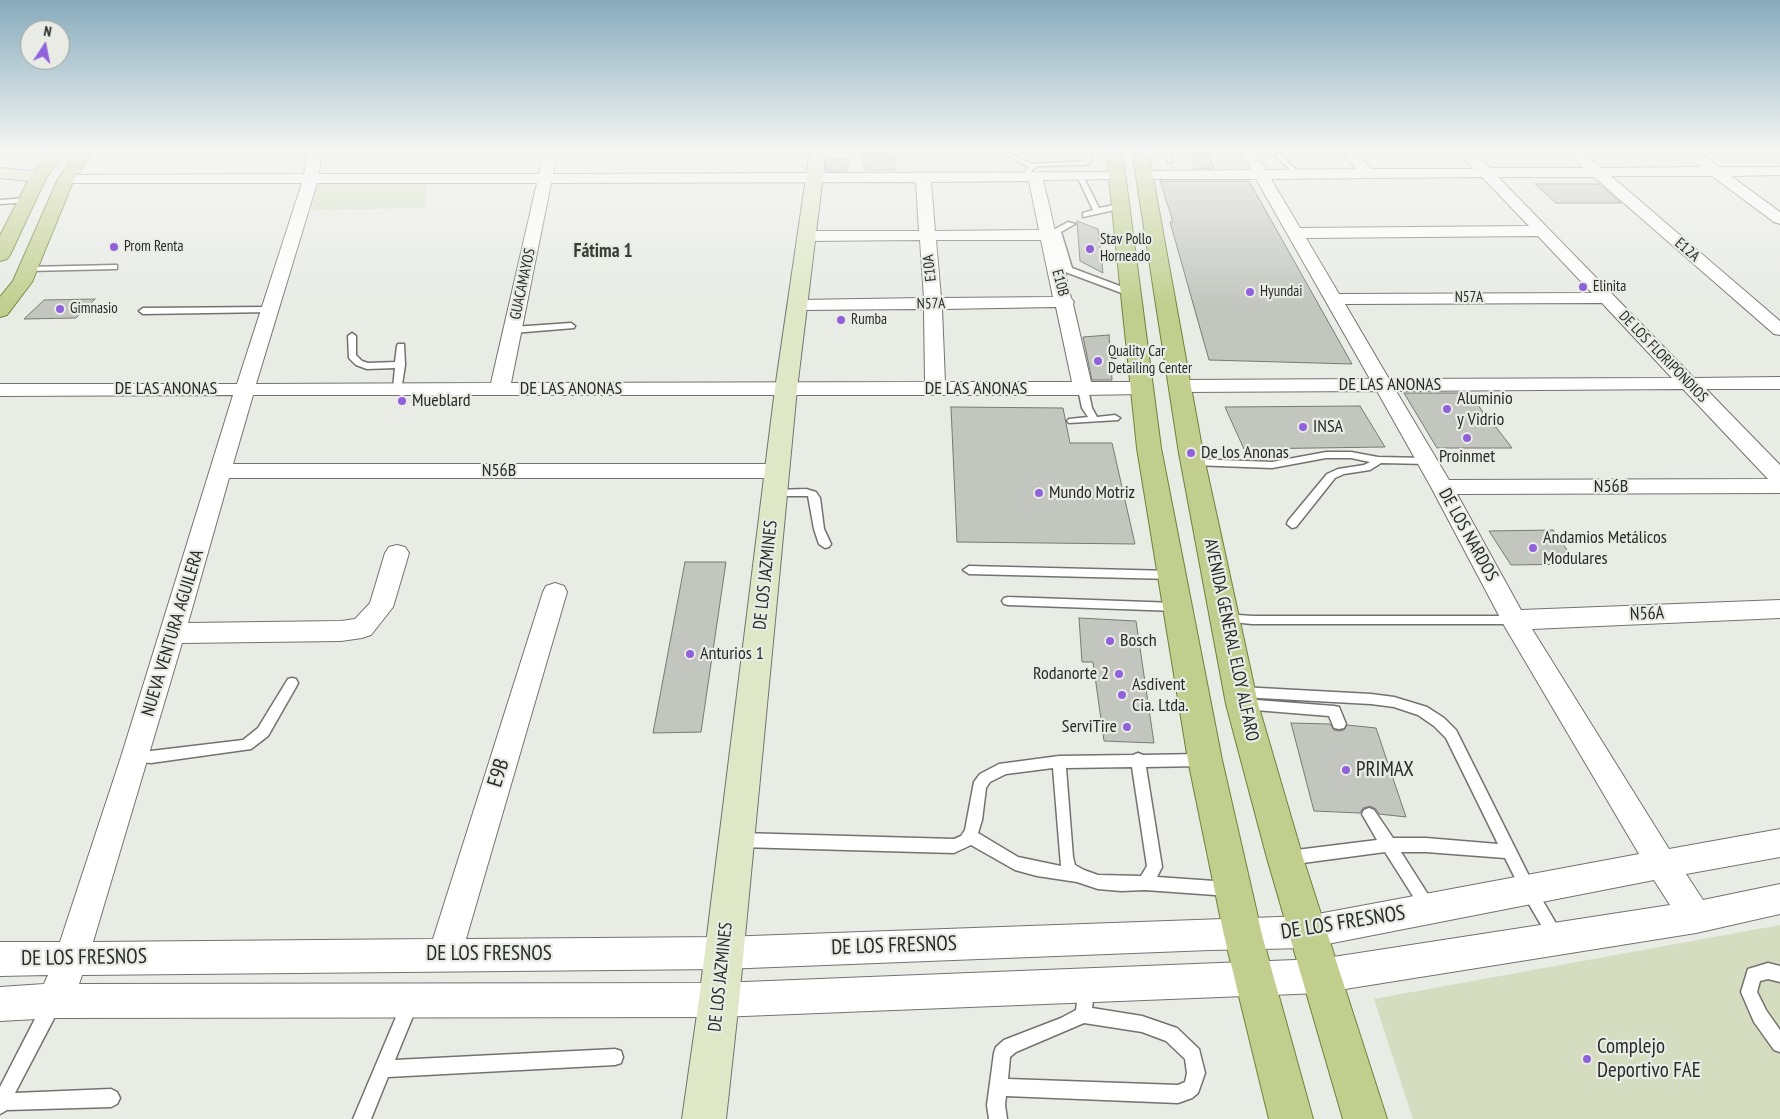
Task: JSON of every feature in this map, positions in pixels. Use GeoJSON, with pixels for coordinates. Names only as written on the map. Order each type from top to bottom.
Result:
{"type":"FeatureCollection","features":[{"type":"Feature","properties":{"kind":"main road"},"geometry":{"type":"LineString","coordinates":[[0,255],[25,202]]}},
{"type":"Feature","properties":{"kind":"main road"},"geometry":{"type":"LineString","coordinates":[[0,312],[22,282],[56,202]]}},
{"type":"Feature","properties":{"kind":"main road"},"geometry":{"type":"LineString","coordinates":[[1109,202],[1108,208],[1130,292],[1149,448],[1205,760],[1243,935],[1291,1119]]}},
{"type":"Feature","properties":{"kind":"main road","name":"AVENIDA GENERAL ELOY ALFARO"},"geometry":{"type":"LineString","coordinates":[[1149,202],[1193,462],[1242,698],[1285,858],[1365,1119]]}},
{"type":"Feature","properties":{"kind":"street","name":"NUEVA VENTURA AGUILERA"},"geometry":{"type":"LineString","coordinates":[[56,1001],[135,757],[245,389],[303,202]]}},
{"type":"Feature","properties":{"kind":"street","name":"GUACAMAYOS"},"geometry":{"type":"LineString","coordinates":[[500,389],[541,202]]}},
{"type":"Feature","properties":{"kind":"street","name":"DE LOS JAZMINES"},"geometry":{"type":"LineString","coordinates":[[704,1119],[720,1000],[723,953],[786,389],[811,202]]}},
{"type":"Feature","properties":{"kind":"street","name":"E10A"},"geometry":{"type":"LineString","coordinates":[[924,202],[933,304],[935,389]]}},
{"type":"Feature","properties":{"kind":"street","name":"E10B"},"geometry":{"type":"LineString","coordinates":[[1041,202],[1062,267],[1065,302],[1083,388]]}},
{"type":"Feature","properties":{"kind":"street","name":"DE LOS NARDOS"},"geometry":{"type":"LineString","coordinates":[[1276,202],[1442,487],[1514,620],[1662,865],[1696,917]]}},
{"type":"Feature","properties":{"kind":"street","name":"DE LOS FLORIPONDIOS"},"geometry":{"type":"LineString","coordinates":[[1514,202],[1780,478]]}},
{"type":"Feature","properties":{"kind":"street","name":"E12A"},"geometry":{"type":"LineString","coordinates":[[1633,202],[1780,330]]}},
{"type":"Feature","properties":{"kind":"street"},"geometry":{"type":"LineString","coordinates":[[1757,202],[1780,219]]}},
{"type":"Feature","properties":{"kind":"street"},"geometry":{"type":"LineString","coordinates":[[1294,233],[1542,231]]}},
{"type":"Feature","properties":{"kind":"street"},"geometry":{"type":"LineString","coordinates":[[806,236],[1052,233]]}},
{"type":"Feature","properties":{"kind":"street","name":"N57A"},"geometry":{"type":"LineString","coordinates":[[1332,299],[1605,298]]}},
{"type":"Feature","properties":{"kind":"street","name":"N57A"},"geometry":{"type":"LineString","coordinates":[[798,305],[1065,302]]}},
{"type":"Feature","properties":{"kind":"street","name":"DE LAS ANONAS"},"geometry":{"type":"LineString","coordinates":[[1181,386],[1780,383]]}},
{"type":"Feature","properties":{"kind":"street","name":"DE LAS ANONAS"},"geometry":{"type":"LineString","coordinates":[[0,390],[1142,388]]}},
{"type":"Feature","properties":{"kind":"street","name":"N56B"},"geometry":{"type":"LineString","coordinates":[[221,471],[776,482]]}},
{"type":"Feature","properties":{"kind":"street","name":"N56B"},"geometry":{"type":"LineString","coordinates":[[1442,487],[1780,486]]}},
{"type":"Feature","properties":{"kind":"street"},"geometry":{"type":"LineString","coordinates":[[173,633],[322,632],[362,628],[381,607],[397,553]]}},
{"type":"Feature","properties":{"kind":"street","name":"E9B"},"geometry":{"type":"LineString","coordinates":[[446,954],[450,935],[555,592]]}},
{"type":"Feature","properties":{"kind":"street","name":"N56A"},"geometry":{"type":"LineString","coordinates":[[1514,620],[1780,609]]}},
{"type":"Feature","properties":{"kind":"street","name":"DE LOS FRESNOS"},"geometry":{"type":"LineString","coordinates":[[0,959],[723,953],[1307,932],[1780,842]]}},
{"type":"Feature","properties":{"kind":"street"},"geometry":{"type":"LineString","coordinates":[[0,1004],[56,1001],[1085,1000],[1255,979],[1320,976],[1696,917],[1780,899]]}},
{"type":"Feature","properties":{"kind":"lane"},"geometry":{"type":"LineString","coordinates":[[1086,215],[1108,208],[1103,202]]}},
{"type":"Feature","properties":{"kind":"lane"},"geometry":{"type":"LineString","coordinates":[[1052,233],[1071,224]]}},
{"type":"Feature","properties":{"kind":"lane"},"geometry":{"type":"LineString","coordinates":[[28,269],[114,267]]}},
{"type":"Feature","properties":{"kind":"lane"},"geometry":{"type":"LineString","coordinates":[[1062,267],[1130,292]]}},
{"type":"Feature","properties":{"kind":"lane"},"geometry":{"type":"LineString","coordinates":[[142,311],[270,310]]}},
{"type":"Feature","properties":{"kind":"lane"},"geometry":{"type":"LineString","coordinates":[[513,330],[571,326]]}},
{"type":"Feature","properties":{"kind":"lane"},"geometry":{"type":"LineString","coordinates":[[352,336],[352,356],[359,363],[366,366],[400,365]]}},
{"type":"Feature","properties":{"kind":"lane"},"geometry":{"type":"LineString","coordinates":[[398,389],[401,346]]}},
{"type":"Feature","properties":{"kind":"lane"},"geometry":{"type":"LineString","coordinates":[[1083,388],[1087,408],[1094,420]]}},
{"type":"Feature","properties":{"kind":"lane"},"geometry":{"type":"LineString","coordinates":[[1072,421],[1115,418]]}},
{"type":"Feature","properties":{"kind":"lane"},"geometry":{"type":"LineString","coordinates":[[1193,462],[1272,465],[1343,455],[1378,460],[1427,461]]}},
{"type":"Feature","properties":{"kind":"lane"},"geometry":{"type":"LineString","coordinates":[[1292,524],[1331,476],[1342,471],[1366,468],[1378,460]]}},
{"type":"Feature","properties":{"kind":"lane"},"geometry":{"type":"LineString","coordinates":[[776,482],[812,494],[815,498],[819,529],[824,544]]}},
{"type":"Feature","properties":{"kind":"lane"},"geometry":{"type":"LineString","coordinates":[[968,570],[1172,575]]}},
{"type":"Feature","properties":{"kind":"lane"},"geometry":{"type":"LineString","coordinates":[[1008,601],[1177,607]]}},
{"type":"Feature","properties":{"kind":"lane"},"geometry":{"type":"LineString","coordinates":[[1226,618],[1252,620],[1514,620]]}},
{"type":"Feature","properties":{"kind":"lane"},"geometry":{"type":"LineString","coordinates":[[135,757],[151,757],[246,745],[263,732],[292,683]]}},
{"type":"Feature","properties":{"kind":"lane"},"geometry":{"type":"LineString","coordinates":[[1242,698],[1334,711],[1339,724]]}},
{"type":"Feature","properties":{"kind":"lane"},"geometry":{"type":"LineString","coordinates":[[1242,698],[1371,699],[1394,702],[1422,711],[1439,722],[1451,734],[1528,889],[1556,938]]}},
{"type":"Feature","properties":{"kind":"lane"},"geometry":{"type":"LineString","coordinates":[[736,840],[954,846],[966,841],[969,836],[975,820],[979,786],[985,778],[1004,768],[1059,762],[1138,759],[1205,760]]}},
{"type":"Feature","properties":{"kind":"lane"},"geometry":{"type":"LineString","coordinates":[[1138,759],[1155,867],[1145,883]]}},
{"type":"Feature","properties":{"kind":"lane"},"geometry":{"type":"LineString","coordinates":[[1059,762],[1066,857],[1069,869],[1080,876]]}},
{"type":"Feature","properties":{"kind":"lane"},"geometry":{"type":"LineString","coordinates":[[1369,814],[1429,909]]}},
{"type":"Feature","properties":{"kind":"lane"},"geometry":{"type":"LineString","coordinates":[[969,836],[1015,863],[1037,869],[1080,876],[1098,882],[1121,884],[1145,883],[1233,890]]}},
{"type":"Feature","properties":{"kind":"lane"},"geometry":{"type":"LineString","coordinates":[[1285,858],[1389,845],[1426,845],[1510,852]]}},
{"type":"Feature","properties":{"kind":"lane"},"geometry":{"type":"LineString","coordinates":[[1780,974],[1768,971],[1754,975],[1749,992],[1760,1016],[1780,1044]]}},
{"type":"Feature","properties":{"kind":"lane"},"geometry":{"type":"LineString","coordinates":[[362,1119],[382,1069],[406,1019],[412,1000]]}},
{"type":"Feature","properties":{"kind":"lane"},"geometry":{"type":"LineString","coordinates":[[998,1087],[1178,1094],[1186,1092],[1192,1086],[1196,1073],[1194,1055],[1171,1034],[1085,1000],[1066,1024],[1010,1046],[1002,1053],[998,1087],[996,1105],[998,1119]]}},
{"type":"Feature","properties":{"kind":"lane","name":"NUEVA VENTURA AGUILERA"},"geometry":{"type":"LineString","coordinates":[[0,1103],[42,1023],[56,1001]]}},
{"type":"Feature","properties":{"kind":"lane"},"geometry":{"type":"LineString","coordinates":[[382,1069],[615,1057]]}},
{"type":"Feature","properties":{"kind":"lane"},"geometry":{"type":"LineString","coordinates":[[0,1103],[111,1098]]}},
{"type":"Feature","properties":{"kind":"green space"},"geometry":{"type":"Polygon","coordinates":[[[313,202],[425,202],[424,208],[311,210],[313,202]]]}},
{"type":"Feature","properties":{"kind":"green space","name":"Complejo Deportivo FAE"},"geometry":{"type":"Polygon","coordinates":[[[1780,925],[1780,1119],[1413,1119],[1374,999],[1780,925]]]}},
{"type":"Feature","properties":{"kind":"building","name":"Hyundai"},"geometry":{"type":"Polygon","coordinates":[[[1167,202],[1261,202],[1352,364],[1209,360],[1170,222],[1173,222],[1167,202]]]}},
{"type":"Feature","properties":{"kind":"building"},"geometry":{"type":"Polygon","coordinates":[[[1555,202],[1621,203],[1556,203],[1555,202]]]}},
{"type":"Feature","properties":{"kind":"building","name":"Stav Pollo Horneado"},"geometry":{"type":"Polygon","coordinates":[[[1077,221],[1098,229],[1103,273],[1080,261],[1077,221]]]}},
{"type":"Feature","properties":{"kind":"building","name":"Gimnasio"},"geometry":{"type":"Polygon","coordinates":[[[95,299],[76,318],[24,319],[44,300],[95,299]]]}},
{"type":"Feature","properties":{"kind":"building","name":"Quality Car Detailing Center"},"geometry":{"type":"Polygon","coordinates":[[[1109,335],[1112,380],[1092,380],[1083,337],[1109,335]]]}},
{"type":"Feature","properties":{"kind":"building"},"geometry":{"type":"Polygon","coordinates":[[[1404,393],[1470,393],[1493,427],[1496,427],[1512,448],[1437,448],[1404,393]]]}},
{"type":"Feature","properties":{"kind":"building","name":"INSA"},"geometry":{"type":"Polygon","coordinates":[[[1360,406],[1385,447],[1244,449],[1225,407],[1360,406]]]}},
{"type":"Feature","properties":{"kind":"building","name":"Mundo Motriz"},"geometry":{"type":"Polygon","coordinates":[[[951,407],[1063,408],[1070,443],[1112,443],[1135,544],[957,542],[951,407]]]}},
{"type":"Feature","properties":{"kind":"building","name":"Andamios Metálicos Modulares"},"geometry":{"type":"Polygon","coordinates":[[[1553,530],[1577,564],[1511,565],[1489,531],[1553,530]]]}},
{"type":"Feature","properties":{"kind":"building","name":"Anturios 1"},"geometry":{"type":"Polygon","coordinates":[[[685,562],[726,562],[701,732],[653,733],[685,562]]]}},
{"type":"Feature","properties":{"kind":"building"},"geometry":{"type":"Polygon","coordinates":[[[1079,618],[1136,621],[1154,743],[1104,741],[1093,662],[1082,662],[1079,618]]]}},
{"type":"Feature","properties":{"kind":"building","name":"PRIMAX"},"geometry":{"type":"Polygon","coordinates":[[[1291,723],[1330,724],[1334,730],[1339,731],[1344,730],[1347,725],[1376,728],[1406,817],[1379,814],[1376,809],[1370,806],[1363,808],[1360,813],[1314,811],[1291,723]]]}},
{"type":"Feature","properties":{"kind":"place","name":"Prom Renta"},"geometry":{"type":"Point","coordinates":[114,247]}},
{"type":"Feature","properties":{"kind":"place","name":"Stav Pollo Horneado"},"geometry":{"type":"Point","coordinates":[1090,249]}},
{"type":"Feature","properties":{"kind":"place","name":"Elinita"},"geometry":{"type":"Point","coordinates":[1583,287]}},
{"type":"Feature","properties":{"kind":"place","name":"Hyundai"},"geometry":{"type":"Point","coordinates":[1250,292]}},
{"type":"Feature","properties":{"kind":"place","name":"Gimnasio"},"geometry":{"type":"Point","coordinates":[60,309]}},
{"type":"Feature","properties":{"kind":"place","name":"Rumba"},"geometry":{"type":"Point","coordinates":[841,320]}},
{"type":"Feature","properties":{"kind":"place","name":"Quality Car Detailing Center"},"geometry":{"type":"Point","coordinates":[1098,361]}},
{"type":"Feature","properties":{"kind":"place","name":"Mueblard"},"geometry":{"type":"Point","coordinates":[402,401]}},
{"type":"Feature","properties":{"kind":"place","name":"Aluminio y Vidrio"},"geometry":{"type":"Point","coordinates":[1447,409]}},
{"type":"Feature","properties":{"kind":"place","name":"INSA"},"geometry":{"type":"Point","coordinates":[1303,427]}},
{"type":"Feature","properties":{"kind":"place","name":"Proinmet"},"geometry":{"type":"Point","coordinates":[1467,438]}},
{"type":"Feature","properties":{"kind":"place","name":"De los Anonas"},"geometry":{"type":"Point","coordinates":[1191,453]}},
{"type":"Feature","properties":{"kind":"place","name":"Mundo Motriz"},"geometry":{"type":"Point","coordinates":[1039,493]}},
{"type":"Feature","properties":{"kind":"place","name":"Andamios Metálicos Modulares"},"geometry":{"type":"Point","coordinates":[1533,548]}},
{"type":"Feature","properties":{"kind":"place","name":"Bosch"},"geometry":{"type":"Point","coordinates":[1110,641]}},
{"type":"Feature","properties":{"kind":"place","name":"Anturios 1"},"geometry":{"type":"Point","coordinates":[690,654]}},
{"type":"Feature","properties":{"kind":"place","name":"Rodanorte 2"},"geometry":{"type":"Point","coordinates":[1119,674]}},
{"type":"Feature","properties":{"kind":"place","name":"Asdivent Cia. Ltda."},"geometry":{"type":"Point","coordinates":[1122,695]}},
{"type":"Feature","properties":{"kind":"place","name":"ServiTire"},"geometry":{"type":"Point","coordinates":[1127,727]}},
{"type":"Feature","properties":{"kind":"place","name":"PRIMAX"},"geometry":{"type":"Point","coordinates":[1346,770]}},
{"type":"Feature","properties":{"kind":"place","name":"Complejo Deportivo FAE"},"geometry":{"type":"Point","coordinates":[1587,1059]}},
{"type":"Feature","properties":{"kind":"district","name":"Fátima 1"},"geometry":{"type":"Point","coordinates":[603,252]}}]}
